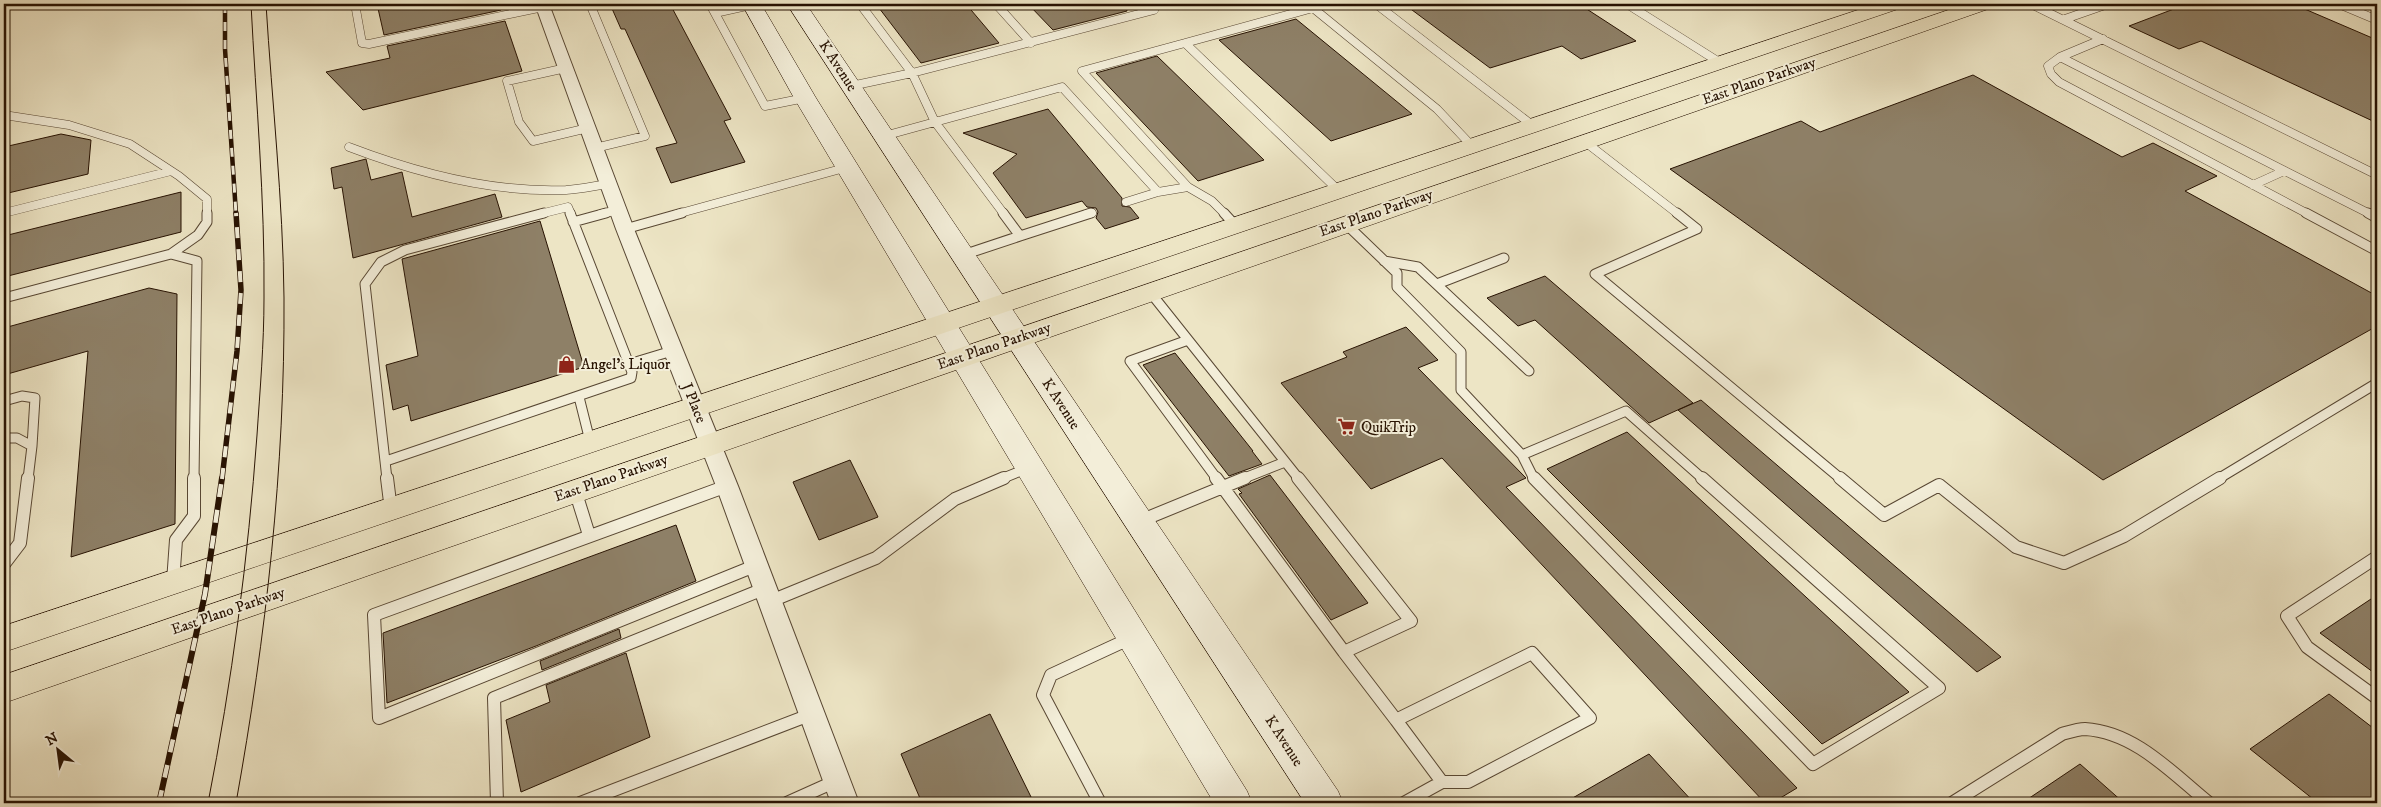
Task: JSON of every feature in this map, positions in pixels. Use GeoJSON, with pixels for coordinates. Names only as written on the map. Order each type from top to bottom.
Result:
{"type":"FeatureCollection","features":[{"type":"Feature","properties":{"kind":"main road","name":"K Avenue"},"geometry":{"type":"LineString","coordinates":[[751,4],[828,92],[884,136],[1325,803]]}},
{"type":"Feature","properties":{"kind":"main road","name":"K Avenue"},"geometry":{"type":"LineString","coordinates":[[797,4],[828,92],[848,167],[1032,467],[1234,803]]}},
{"type":"Feature","properties":{"kind":"main road","name":"East Plano Parkway"},"geometry":{"type":"LineString","coordinates":[[4,688],[1984,4]]}},
{"type":"Feature","properties":{"kind":"main road","name":"East Plano Parkway"},"geometry":{"type":"LineString","coordinates":[[4,639],[391,510],[943,321],[1719,62],[1880,5]]}},
{"type":"Feature","properties":{"kind":"main road"},"geometry":{"type":"LineString","coordinates":[[1719,62],[1753,83]]}},
{"type":"Feature","properties":{"kind":"main road"},"geometry":{"type":"LineString","coordinates":[[1532,125],[1584,141]]}},
{"type":"Feature","properties":{"kind":"main road"},"geometry":{"type":"LineString","coordinates":[[1338,190],[1346,224]]}},
{"type":"Feature","properties":{"kind":"street","name":"J Place"},"geometry":{"type":"LineString","coordinates":[[542,5],[672,351],[757,565],[845,803]]}},
{"type":"Feature","properties":{"kind":"lane"},"geometry":{"type":"LineString","coordinates":[[355,4],[362,43],[369,44],[542,5]]}},
{"type":"Feature","properties":{"kind":"lane"},"geometry":{"type":"LineString","coordinates":[[590,4],[645,136],[595,148]]}},
{"type":"Feature","properties":{"kind":"lane"},"geometry":{"type":"LineString","coordinates":[[710,4],[765,106],[912,73],[1154,10],[1147,4]]}},
{"type":"Feature","properties":{"kind":"lane"},"geometry":{"type":"LineString","coordinates":[[715,13],[751,4]]}},
{"type":"Feature","properties":{"kind":"lane"},"geometry":{"type":"LineString","coordinates":[[860,4],[912,73],[935,122],[1020,236]]}},
{"type":"Feature","properties":{"kind":"lane"},"geometry":{"type":"LineString","coordinates":[[996,4],[1031,43]]}},
{"type":"Feature","properties":{"kind":"lane"},"geometry":{"type":"LineString","coordinates":[[1376,4],[1532,125]]}},
{"type":"Feature","properties":{"kind":"lane"},"geometry":{"type":"LineString","coordinates":[[1627,4],[1719,62]]}},
{"type":"Feature","properties":{"kind":"lane"},"geometry":{"type":"LineString","coordinates":[[2031,4],[2065,19],[2377,175]]}},
{"type":"Feature","properties":{"kind":"lane"},"geometry":{"type":"LineString","coordinates":[[2065,19],[2108,4]]}},
{"type":"Feature","properties":{"kind":"lane"},"geometry":{"type":"LineString","coordinates":[[2339,4],[2377,20]]}},
{"type":"Feature","properties":{"kind":"lane"},"geometry":{"type":"LineString","coordinates":[[1234,224],[1212,201],[1188,187],[1082,71],[1313,8],[1437,109],[1471,145]]}},
{"type":"Feature","properties":{"kind":"lane"},"geometry":{"type":"LineString","coordinates":[[2103,39],[2060,57],[2048,66],[2051,74],[2060,82],[2377,251]]}},
{"type":"Feature","properties":{"kind":"lane"},"geometry":{"type":"LineString","coordinates":[[1184,43],[1338,190]]}},
{"type":"Feature","properties":{"kind":"lane"},"geometry":{"type":"LineString","coordinates":[[2060,57],[2377,218]]}},
{"type":"Feature","properties":{"kind":"lane"},"geometry":{"type":"LineString","coordinates":[[566,68],[507,81],[519,122],[533,141],[588,128]]}},
{"type":"Feature","properties":{"kind":"lane"},"geometry":{"type":"LineString","coordinates":[[884,136],[1062,87],[1158,192]]}},
{"type":"Feature","properties":{"kind":"lane"},"geometry":{"type":"LineString","coordinates":[[4,115],[69,125],[130,144],[171,171],[206,200],[207,222],[198,235],[171,254],[4,298]]}},
{"type":"Feature","properties":{"kind":"lane"},"geometry":{"type":"LineString","coordinates":[[1584,141],[1697,229],[1595,274],[1884,515],[1939,485],[2016,547],[2064,563],[2124,536],[2377,383]]}},
{"type":"Feature","properties":{"kind":"lane"},"geometry":{"type":"LineString","coordinates":[[349,147],[382,160],[490,186],[566,190],[608,184]]}},
{"type":"Feature","properties":{"kind":"lane"},"geometry":{"type":"LineString","coordinates":[[573,222],[622,220],[848,167]]}},
{"type":"Feature","properties":{"kind":"lane"},"geometry":{"type":"LineString","coordinates":[[4,212],[171,171]]}},
{"type":"Feature","properties":{"kind":"lane"},"geometry":{"type":"LineString","coordinates":[[2253,185],[2284,171]]}},
{"type":"Feature","properties":{"kind":"lane"},"geometry":{"type":"LineString","coordinates":[[1126,202],[1158,192],[1188,187]]}},
{"type":"Feature","properties":{"kind":"lane"},"geometry":{"type":"LineString","coordinates":[[386,461],[631,378],[632,372],[568,207],[405,250],[384,259],[372,269],[364,284],[391,510]]}},
{"type":"Feature","properties":{"kind":"lane"},"geometry":{"type":"LineString","coordinates":[[962,255],[1092,214]]}},
{"type":"Feature","properties":{"kind":"lane"},"geometry":{"type":"LineString","coordinates":[[1346,224],[1397,273],[1397,288],[1461,352],[1461,390],[1522,455],[1534,481],[1813,764],[1939,688],[1626,411],[1522,455]]}},
{"type":"Feature","properties":{"kind":"lane"},"geometry":{"type":"LineString","coordinates":[[171,254],[197,261],[194,516],[176,540],[173,582]]}},
{"type":"Feature","properties":{"kind":"lane"},"geometry":{"type":"LineString","coordinates":[[1437,284],[1504,258]]}},
{"type":"Feature","properties":{"kind":"lane"},"geometry":{"type":"LineString","coordinates":[[1384,261],[1418,267],[1529,371]]}},
{"type":"Feature","properties":{"kind":"lane"},"geometry":{"type":"LineString","coordinates":[[1150,292],[1411,621],[1344,652]]}},
{"type":"Feature","properties":{"kind":"lane"},"geometry":{"type":"LineString","coordinates":[[1188,340],[1130,361],[1442,782]]}},
{"type":"Feature","properties":{"kind":"lane"},"geometry":{"type":"LineString","coordinates":[[629,364],[672,351]]}},
{"type":"Feature","properties":{"kind":"lane"},"geometry":{"type":"LineString","coordinates":[[4,401],[22,396],[35,398],[32,446],[20,544],[4,564]]}},
{"type":"Feature","properties":{"kind":"lane"},"geometry":{"type":"LineString","coordinates":[[579,397],[590,441]]}},
{"type":"Feature","properties":{"kind":"lane"},"geometry":{"type":"LineString","coordinates":[[4,438],[17,438],[32,446]]}},
{"type":"Feature","properties":{"kind":"lane"},"geometry":{"type":"LineString","coordinates":[[1140,521],[1285,462]]}},
{"type":"Feature","properties":{"kind":"lane"},"geometry":{"type":"LineString","coordinates":[[497,803],[494,698],[768,594],[876,558],[955,499],[1032,467]]}},
{"type":"Feature","properties":{"kind":"lane"},"geometry":{"type":"LineString","coordinates":[[727,486],[374,615],[379,718],[757,565]]}},
{"type":"Feature","properties":{"kind":"lane"},"geometry":{"type":"LineString","coordinates":[[575,490],[589,535]]}},
{"type":"Feature","properties":{"kind":"lane"},"geometry":{"type":"LineString","coordinates":[[2377,557],[2287,616],[2307,647],[2377,698]]}},
{"type":"Feature","properties":{"kind":"lane"},"geometry":{"type":"LineString","coordinates":[[1100,803],[1043,695],[1052,675],[1134,636]]}},
{"type":"Feature","properties":{"kind":"lane"},"geometry":{"type":"LineString","coordinates":[[1396,720],[1532,653],[1590,718],[1468,782],[1442,782],[1404,803]]}},
{"type":"Feature","properties":{"kind":"lane"},"geometry":{"type":"LineString","coordinates":[[580,803],[812,713]]}},
{"type":"Feature","properties":{"kind":"lane"},"geometry":{"type":"LineString","coordinates":[[1952,803],[2062,734],[2083,729],[2115,734],[2144,750],[2209,803]]}},
{"type":"Feature","properties":{"kind":"lane"},"geometry":{"type":"LineString","coordinates":[[787,803],[837,781]]}},
{"type":"Feature","properties":{"kind":"building"},"geometry":{"type":"Polygon","coordinates":[[[377,4],[499,4],[501,10],[384,35],[377,4]]]}},
{"type":"Feature","properties":{"kind":"building"},"geometry":{"type":"Polygon","coordinates":[[[610,4],[670,4],[731,119],[724,121],[745,162],[671,183],[656,148],[677,143],[625,29],[621,29],[610,4]]]}},
{"type":"Feature","properties":{"kind":"building"},"geometry":{"type":"Polygon","coordinates":[[[876,4],[966,4],[999,43],[921,63],[876,4]]]}},
{"type":"Feature","properties":{"kind":"building"},"geometry":{"type":"Polygon","coordinates":[[[1028,4],[1126,4],[1127,11],[1053,30],[1028,4]]]}},
{"type":"Feature","properties":{"kind":"building"},"geometry":{"type":"Polygon","coordinates":[[[1404,4],[1579,4],[1636,41],[1581,59],[1562,46],[1490,68],[1404,4]]]}},
{"type":"Feature","properties":{"kind":"building"},"geometry":{"type":"Polygon","coordinates":[[[2187,4],[2293,4],[2377,40],[2377,123],[2201,41],[2179,49],[2129,26],[2187,4]]]}},
{"type":"Feature","properties":{"kind":"building"},"geometry":{"type":"Polygon","coordinates":[[[1296,19],[1412,114],[1331,141],[1219,40],[1296,19]]]}},
{"type":"Feature","properties":{"kind":"building"},"geometry":{"type":"Polygon","coordinates":[[[505,21],[522,71],[363,110],[326,72],[390,58],[387,46],[505,21]]]}},
{"type":"Feature","properties":{"kind":"building"},"geometry":{"type":"Polygon","coordinates":[[[1157,56],[1264,160],[1198,181],[1096,73],[1157,56]]]}},
{"type":"Feature","properties":{"kind":"building"},"geometry":{"type":"Polygon","coordinates":[[[1973,75],[2122,157],[2153,143],[2217,176],[2185,191],[2377,296],[2377,326],[2103,480],[1670,169],[1801,121],[1820,132],[1973,75]]]}},
{"type":"Feature","properties":{"kind":"building"},"geometry":{"type":"Polygon","coordinates":[[[1048,109],[1122,198],[1122,206],[1130,207],[1139,218],[1105,229],[1096,218],[1098,212],[1096,208],[1087,207],[1082,201],[1026,218],[993,173],[1017,154],[963,133],[1048,109]]]}},
{"type":"Feature","properties":{"kind":"building"},"geometry":{"type":"Polygon","coordinates":[[[61,134],[91,140],[88,174],[4,194],[4,147],[61,134]]]}},
{"type":"Feature","properties":{"kind":"building"},"geometry":{"type":"Polygon","coordinates":[[[366,159],[371,180],[402,172],[412,217],[495,194],[502,217],[353,258],[342,187],[334,189],[331,168],[366,159]]]}},
{"type":"Feature","properties":{"kind":"building"},"geometry":{"type":"Polygon","coordinates":[[[181,192],[181,232],[4,277],[4,236],[181,192]]]}},
{"type":"Feature","properties":{"kind":"building"},"geometry":{"type":"Polygon","coordinates":[[[540,221],[584,367],[411,421],[408,405],[393,410],[386,365],[418,356],[402,259],[540,221]]]}},
{"type":"Feature","properties":{"kind":"building"},"geometry":{"type":"Polygon","coordinates":[[[1545,276],[1693,403],[1649,423],[1535,320],[1518,326],[1487,298],[1545,276]]]}},
{"type":"Feature","properties":{"kind":"building"},"geometry":{"type":"Polygon","coordinates":[[[149,288],[177,294],[175,524],[71,557],[88,351],[4,375],[4,328],[149,288]]]}},
{"type":"Feature","properties":{"kind":"building"},"geometry":{"type":"Polygon","coordinates":[[[1406,327],[1438,360],[1418,368],[1526,478],[1506,487],[1797,788],[1772,803],[1765,803],[1442,458],[1371,489],[1281,383],[1347,357],[1343,352],[1406,327]]]}},
{"type":"Feature","properties":{"kind":"building"},"geometry":{"type":"Polygon","coordinates":[[[1175,353],[1262,464],[1229,476],[1143,365],[1175,353]]]}},
{"type":"Feature","properties":{"kind":"building"},"geometry":{"type":"Polygon","coordinates":[[[1701,400],[2001,657],[1977,672],[1678,410],[1701,400]]]}},
{"type":"Feature","properties":{"kind":"building"},"geometry":{"type":"Polygon","coordinates":[[[1627,432],[1909,692],[1822,744],[1547,469],[1627,432]]]}},
{"type":"Feature","properties":{"kind":"building"},"geometry":{"type":"Polygon","coordinates":[[[850,460],[878,517],[819,540],[793,482],[850,460]]]}},
{"type":"Feature","properties":{"kind":"building"},"geometry":{"type":"Polygon","coordinates":[[[1270,475],[1368,603],[1331,620],[1239,494],[1242,493],[1238,489],[1270,475]]]}},
{"type":"Feature","properties":{"kind":"building"},"geometry":{"type":"Polygon","coordinates":[[[676,525],[696,581],[536,646],[387,703],[383,633],[676,525]]]}},
{"type":"Feature","properties":{"kind":"building"},"geometry":{"type":"Polygon","coordinates":[[[2377,595],[2377,675],[2320,633],[2377,595]]]}},
{"type":"Feature","properties":{"kind":"building"},"geometry":{"type":"Polygon","coordinates":[[[619,629],[621,638],[542,670],[540,661],[619,629]]]}},
{"type":"Feature","properties":{"kind":"building"},"geometry":{"type":"Polygon","coordinates":[[[626,653],[650,737],[521,792],[506,720],[550,702],[546,685],[626,653]]]}},
{"type":"Feature","properties":{"kind":"building"},"geometry":{"type":"Polygon","coordinates":[[[2329,694],[2377,731],[2377,803],[2318,803],[2250,749],[2329,694]]]}},
{"type":"Feature","properties":{"kind":"building"},"geometry":{"type":"Polygon","coordinates":[[[990,714],[1034,803],[922,803],[901,754],[990,714]]]}},
{"type":"Feature","properties":{"kind":"building"},"geometry":{"type":"Polygon","coordinates":[[[1649,754],[1694,803],[1564,803],[1649,754]]]}},
{"type":"Feature","properties":{"kind":"building"},"geometry":{"type":"Polygon","coordinates":[[[2080,764],[2124,803],[2022,803],[2080,764]]]}},
{"type":"Feature","properties":{"kind":"tram line"},"geometry":{"type":"LineString","coordinates":[[208,803],[225,711],[244,574],[263,350],[263,224],[251,4]]}},
{"type":"Feature","properties":{"kind":"tram line"},"geometry":{"type":"LineString","coordinates":[[236,803],[265,615],[272,552],[281,425],[283,261],[266,4]]}},
{"type":"Feature","properties":{"kind":"railway"},"geometry":{"type":"LineString","coordinates":[[225,4],[225,49],[236,214]]}},
{"type":"Feature","properties":{"kind":"railway"},"geometry":{"type":"LineString","coordinates":[[222,479],[237,351],[241,290],[236,213]]}},
{"type":"Feature","properties":{"kind":"railway"},"geometry":{"type":"LineString","coordinates":[[159,803],[205,594],[222,478]]}},
{"type":"Feature","properties":{"kind":"place","name":"Angel's Liquor"},"geometry":{"type":"Point","coordinates":[567,364]}},
{"type":"Feature","properties":{"kind":"place","name":"QuikTrip"},"geometry":{"type":"Point","coordinates":[1347,427]}}]}
